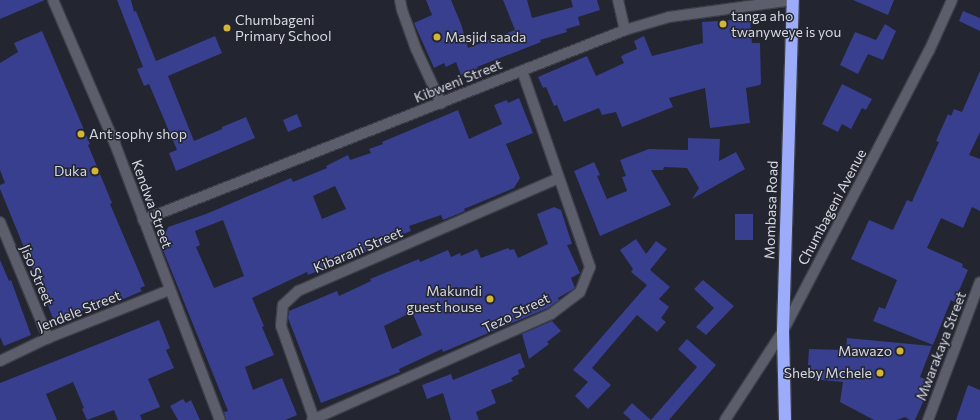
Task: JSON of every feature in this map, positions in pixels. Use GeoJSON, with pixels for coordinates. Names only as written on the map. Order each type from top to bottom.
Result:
{"type":"FeatureCollection","features":[{"type":"Feature","properties":{"kind":"highway","name":"Mombasa Road"},"geometry":{"type":"LineString","coordinates":[[785,420],[783,331],[793,0]]}},
{"type":"Feature","properties":{"kind":"street","name":"Kendwa Street"},"geometry":{"type":"LineString","coordinates":[[53,0],[115,144],[169,290],[220,420]]}},
{"type":"Feature","properties":{"kind":"street"},"geometry":{"type":"LineString","coordinates":[[400,0],[402,10],[416,49],[441,102]]}},
{"type":"Feature","properties":{"kind":"street"},"geometry":{"type":"LineString","coordinates":[[618,0],[625,30]]}},
{"type":"Feature","properties":{"kind":"street","name":"Kibweni Street"},"geometry":{"type":"LineString","coordinates":[[143,220],[625,30],[669,17],[793,0]]}},
{"type":"Feature","properties":{"kind":"street","name":"Chumbageni Avenue"},"geometry":{"type":"LineString","coordinates":[[726,420],[783,331],[929,51],[952,0]]}},
{"type":"Feature","properties":{"kind":"street","name":"Tezo Street"},"geometry":{"type":"LineString","coordinates":[[313,420],[551,314],[580,292],[590,267],[522,71]]}},
{"type":"Feature","properties":{"kind":"street","name":"Kibarani Street"},"geometry":{"type":"LineString","coordinates":[[313,420],[281,326],[283,305],[298,291],[559,178]]}},
{"type":"Feature","properties":{"kind":"street","name":"Jiso Street"},"geometry":{"type":"LineString","coordinates":[[0,222],[48,338]]}},
{"type":"Feature","properties":{"kind":"street","name":"Mwarakaya Street"},"geometry":{"type":"LineString","coordinates":[[928,420],[980,282]]}},
{"type":"Feature","properties":{"kind":"street","name":"Jendele Street"},"geometry":{"type":"LineString","coordinates":[[0,361],[48,338],[169,290]]}},
{"type":"Feature","properties":{"kind":"building"},"geometry":{"type":"Polygon","coordinates":[[[0,0],[45,0],[0,19],[0,0]]]}},
{"type":"Feature","properties":{"kind":"building"},"geometry":{"type":"Polygon","coordinates":[[[117,0],[131,0],[134,12],[136,11],[156,61],[215,36],[222,53],[168,76],[194,141],[246,117],[255,138],[176,171],[169,153],[177,150],[149,84],[144,86],[137,69],[143,67],[117,0]]]}},
{"type":"Feature","properties":{"kind":"building"},"geometry":{"type":"Polygon","coordinates":[[[426,0],[451,0],[461,24],[468,48],[515,30],[503,0],[527,0],[532,18],[573,7],[571,0],[597,0],[600,10],[578,17],[580,25],[566,29],[567,32],[540,40],[541,42],[477,67],[478,68],[461,75],[456,62],[446,67],[444,63],[434,68],[414,23],[432,15],[426,0]]]}},
{"type":"Feature","properties":{"kind":"building"},"geometry":{"type":"Polygon","coordinates":[[[853,0],[894,0],[888,15],[853,0]]]}},
{"type":"Feature","properties":{"kind":"building"},"geometry":{"type":"Polygon","coordinates":[[[963,11],[980,18],[980,31],[959,21],[963,11]]]}},
{"type":"Feature","properties":{"kind":"building"},"geometry":{"type":"Polygon","coordinates":[[[750,19],[752,43],[760,43],[761,83],[760,85],[746,88],[750,123],[710,128],[705,88],[669,98],[673,107],[622,127],[616,112],[602,115],[599,108],[564,122],[557,105],[554,106],[546,87],[543,88],[538,77],[587,56],[596,76],[624,63],[621,57],[637,49],[634,41],[644,36],[652,56],[703,43],[702,22],[750,19]]]}},
{"type":"Feature","properties":{"kind":"building"},"geometry":{"type":"Polygon","coordinates":[[[885,24],[896,31],[883,60],[868,54],[858,74],[840,65],[855,32],[876,40],[885,24]]]}},
{"type":"Feature","properties":{"kind":"building"},"geometry":{"type":"Polygon","coordinates":[[[42,31],[90,144],[88,145],[112,203],[110,204],[145,286],[140,288],[142,291],[119,301],[85,312],[84,310],[55,323],[0,189],[0,185],[5,183],[0,170],[0,63],[18,52],[14,43],[42,31]]]}},
{"type":"Feature","properties":{"kind":"building"},"geometry":{"type":"Polygon","coordinates":[[[980,71],[980,132],[969,155],[980,159],[980,211],[972,207],[963,228],[941,218],[927,248],[963,264],[962,267],[968,270],[954,302],[951,300],[933,345],[873,321],[879,307],[885,309],[897,280],[851,259],[869,220],[893,230],[907,200],[912,202],[939,142],[936,141],[948,114],[951,116],[954,109],[962,112],[980,71]]]}},
{"type":"Feature","properties":{"kind":"building"},"geometry":{"type":"Polygon","coordinates":[[[842,84],[872,99],[866,110],[862,108],[851,129],[842,124],[838,132],[822,124],[842,84]]]}},
{"type":"Feature","properties":{"kind":"building"},"geometry":{"type":"Polygon","coordinates":[[[519,98],[533,133],[506,144],[520,178],[514,188],[464,209],[465,211],[443,220],[441,215],[409,226],[411,231],[403,234],[404,237],[308,275],[307,272],[252,298],[274,355],[245,367],[253,390],[282,378],[297,415],[285,420],[226,420],[224,412],[228,411],[161,245],[168,227],[206,214],[291,178],[293,182],[327,168],[326,166],[348,155],[350,160],[371,153],[369,149],[383,144],[382,142],[458,110],[469,139],[502,124],[494,105],[507,100],[508,103],[519,98]],[[335,186],[313,196],[322,219],[346,209],[335,186]],[[223,220],[195,231],[200,245],[196,247],[214,288],[244,276],[223,220]]]}},
{"type":"Feature","properties":{"kind":"building"},"geometry":{"type":"Polygon","coordinates":[[[297,114],[302,126],[288,132],[283,120],[297,114]]]}},
{"type":"Feature","properties":{"kind":"building"},"geometry":{"type":"Polygon","coordinates":[[[688,138],[720,139],[719,161],[736,152],[745,169],[692,199],[699,188],[687,168],[664,167],[663,170],[651,170],[671,205],[600,236],[574,171],[594,162],[600,175],[597,176],[607,199],[627,191],[622,177],[626,176],[620,160],[649,149],[688,150],[688,138]]]}},
{"type":"Feature","properties":{"kind":"building"},"geometry":{"type":"Polygon","coordinates":[[[554,207],[561,210],[572,244],[567,245],[580,273],[571,278],[575,288],[558,298],[559,300],[548,308],[443,352],[442,349],[399,369],[400,372],[321,403],[288,318],[289,311],[337,291],[339,296],[371,281],[370,279],[419,259],[420,262],[448,250],[451,257],[460,253],[461,256],[477,249],[481,258],[508,248],[510,250],[514,249],[518,258],[548,244],[537,214],[554,207]],[[412,312],[384,326],[392,349],[422,335],[412,312]]]}},
{"type":"Feature","properties":{"kind":"building"},"geometry":{"type":"Polygon","coordinates":[[[735,214],[753,214],[753,240],[735,240],[735,214]]]}},
{"type":"Feature","properties":{"kind":"building"},"geometry":{"type":"Polygon","coordinates":[[[636,239],[646,254],[656,241],[667,249],[650,270],[670,287],[659,299],[669,307],[661,318],[666,322],[657,332],[637,315],[592,368],[611,385],[588,409],[575,396],[588,382],[573,370],[647,285],[631,272],[633,269],[620,250],[636,239]]]}},
{"type":"Feature","properties":{"kind":"building"},"geometry":{"type":"Polygon","coordinates":[[[0,260],[9,281],[11,280],[31,335],[4,346],[0,337],[0,260]]]}},
{"type":"Feature","properties":{"kind":"building"},"geometry":{"type":"Polygon","coordinates":[[[703,280],[734,306],[706,335],[696,327],[714,308],[694,289],[703,280]]]}},
{"type":"Feature","properties":{"kind":"building"},"geometry":{"type":"Polygon","coordinates":[[[159,320],[170,348],[166,350],[174,368],[148,379],[160,407],[140,415],[142,420],[118,420],[114,410],[87,420],[82,409],[84,408],[73,382],[46,394],[57,420],[0,420],[0,383],[159,320]]]}},
{"type":"Feature","properties":{"kind":"building"},"geometry":{"type":"Polygon","coordinates":[[[552,321],[561,331],[547,342],[549,344],[529,359],[522,334],[552,321]]]}},
{"type":"Feature","properties":{"kind":"building"},"geometry":{"type":"Polygon","coordinates":[[[847,338],[932,346],[920,377],[932,382],[915,420],[910,420],[905,417],[897,420],[874,420],[840,402],[843,382],[810,379],[811,365],[808,365],[809,349],[846,350],[847,338]]]}},
{"type":"Feature","properties":{"kind":"building"},"geometry":{"type":"Polygon","coordinates":[[[687,339],[716,365],[669,420],[651,420],[697,367],[678,349],[687,339]]]}},
{"type":"Feature","properties":{"kind":"building"},"geometry":{"type":"Polygon","coordinates":[[[520,353],[525,367],[518,370],[519,374],[511,378],[513,381],[491,390],[496,403],[476,412],[479,420],[451,420],[443,393],[427,399],[422,385],[451,374],[453,380],[520,353]]]}},
{"type":"Feature","properties":{"kind":"building"},"geometry":{"type":"Polygon","coordinates":[[[968,385],[980,390],[980,420],[956,420],[968,385]]]}},
{"type":"Feature","properties":{"kind":"building"},"geometry":{"type":"Polygon","coordinates":[[[183,399],[186,403],[191,400],[200,420],[178,420],[170,406],[183,399]]]}},
{"type":"Feature","properties":{"kind":"building"},"geometry":{"type":"Polygon","coordinates":[[[632,403],[651,420],[631,420],[623,413],[632,403]]]}},
{"type":"Feature","properties":{"kind":"place","name":"tanga aho twanyweye is you"},"geometry":{"type":"Point","coordinates":[723,24]}},
{"type":"Feature","properties":{"kind":"place","name":"Chumbageni Primary School"},"geometry":{"type":"Point","coordinates":[227,28]}},
{"type":"Feature","properties":{"kind":"place","name":"Masjid saada"},"geometry":{"type":"Point","coordinates":[437,37]}},
{"type":"Feature","properties":{"kind":"place","name":"Ant sophy shop"},"geometry":{"type":"Point","coordinates":[81,134]}},
{"type":"Feature","properties":{"kind":"place","name":"Duka"},"geometry":{"type":"Point","coordinates":[95,171]}},
{"type":"Feature","properties":{"kind":"place","name":"Makundi guest house"},"geometry":{"type":"Point","coordinates":[490,299]}},
{"type":"Feature","properties":{"kind":"place","name":"Mawazo"},"geometry":{"type":"Point","coordinates":[900,351]}},
{"type":"Feature","properties":{"kind":"place","name":"Sheby Mchele"},"geometry":{"type":"Point","coordinates":[880,373]}}]}
